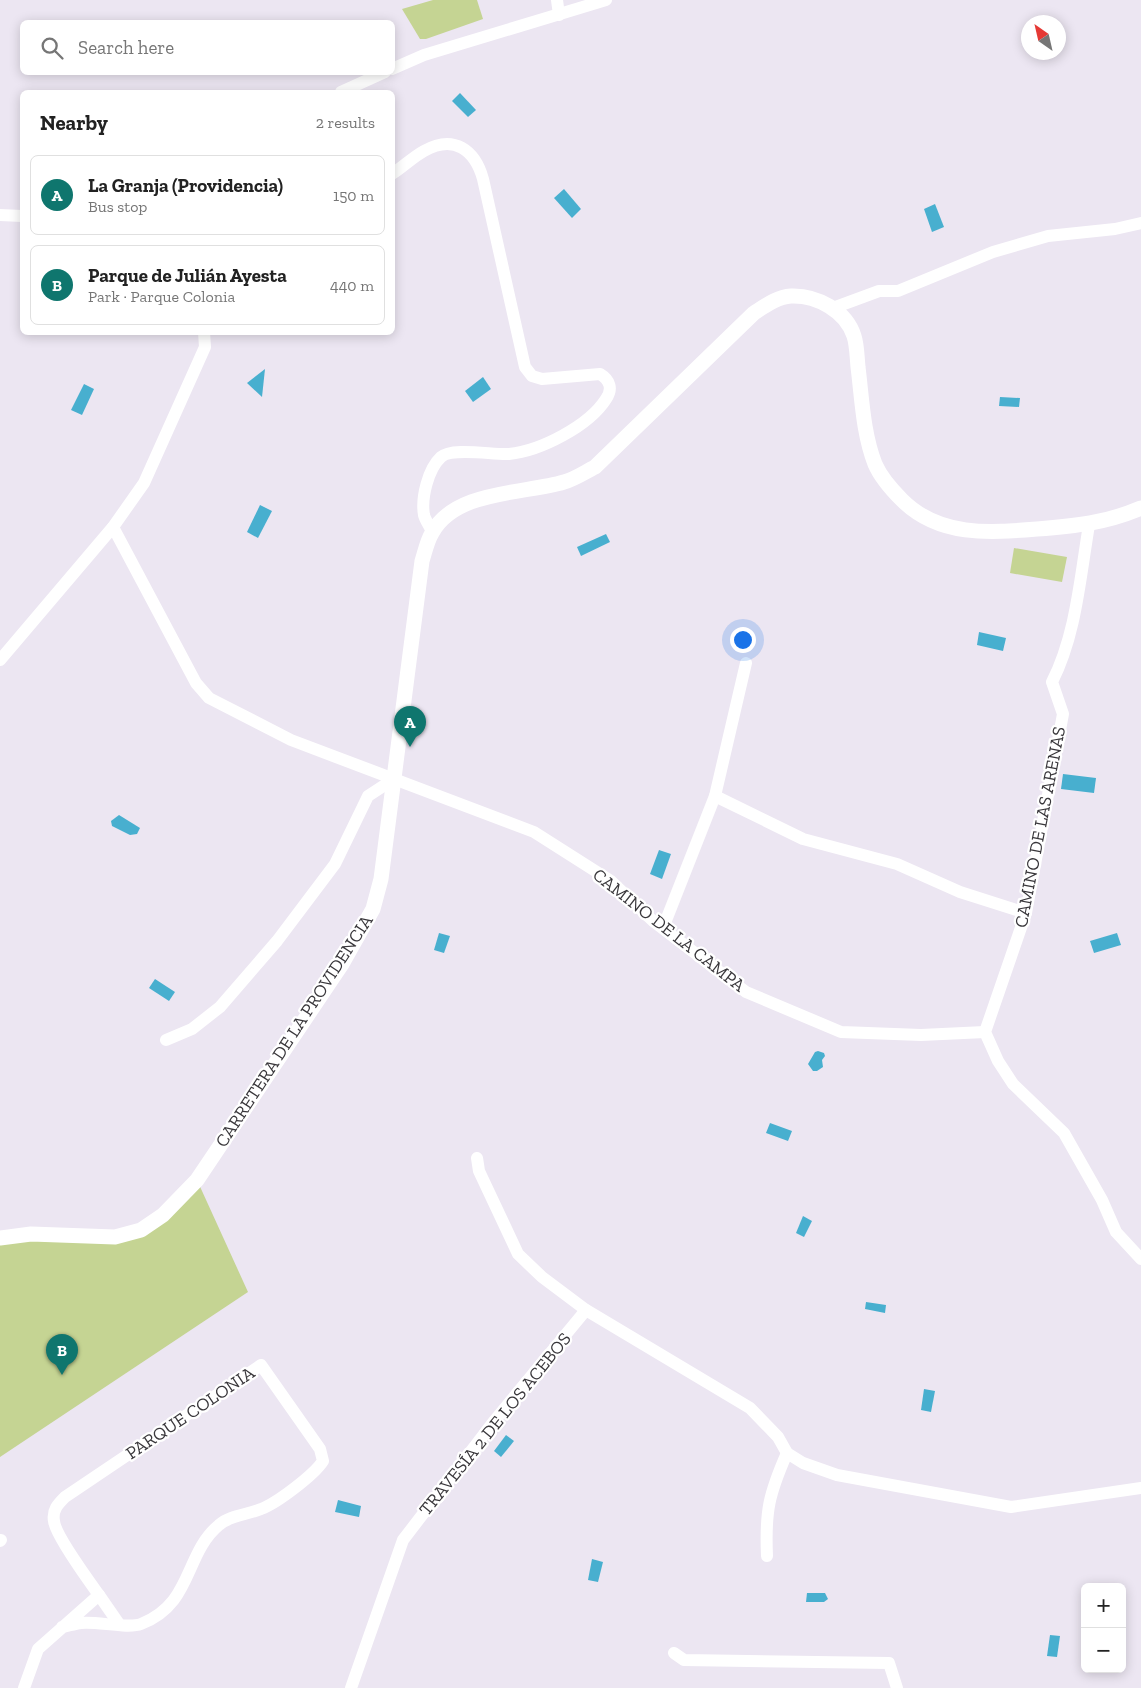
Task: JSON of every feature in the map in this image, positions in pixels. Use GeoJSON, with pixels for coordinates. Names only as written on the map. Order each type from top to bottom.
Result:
{"type":"FeatureCollection","features":[{"type":"Feature","properties":{"kind":"street"},"geometry":{"type":"LineString","coordinates":[[557,0],[559,16]]}},
{"type":"Feature","properties":{"kind":"street"},"geometry":{"type":"LineString","coordinates":[[395,68],[424,55],[559,16],[606,0]]}},
{"type":"Feature","properties":{"kind":"street"},"geometry":{"type":"LineString","coordinates":[[345,90],[378,75]]}},
{"type":"Feature","properties":{"kind":"street"},"geometry":{"type":"LineString","coordinates":[[395,172],[424,150],[436,146],[449,144],[461,147],[470,153],[478,162],[483,179],[525,367],[532,376],[542,379],[600,374],[607,378],[610,387],[609,395],[603,404],[564,435],[536,447],[510,454],[450,453],[441,457],[428,482],[423,501],[424,516],[432,532]]}},
{"type":"Feature","properties":{"kind":"street"},"geometry":{"type":"LineString","coordinates":[[0,215],[20,216]]}},
{"type":"Feature","properties":{"kind":"street"},"geometry":{"type":"LineString","coordinates":[[833,308],[879,291],[898,291],[993,252],[1048,236],[1115,230],[1141,223]]}},
{"type":"Feature","properties":{"kind":"street","name":"CARRETERA DE LA PROVIDENCIA"},"geometry":{"type":"LineString","coordinates":[[0,1238],[31,1234],[115,1237],[141,1230],[163,1215],[197,1180],[342,964],[373,908],[381,879],[422,562],[432,532],[446,517],[464,505],[486,497],[566,482],[595,467],[754,313],[771,302],[790,296],[810,298],[833,308],[846,321],[855,337],[866,436],[875,465],[889,488],[910,508],[934,522],[973,532],[1089,525],[1141,508]]}},
{"type":"Feature","properties":{"kind":"street"},"geometry":{"type":"LineString","coordinates":[[0,660],[113,526],[144,483],[205,346],[204,335]]}},
{"type":"Feature","properties":{"kind":"street","name":"CAMINO DE LAS ARENAS"},"geometry":{"type":"LineString","coordinates":[[985,1032],[1026,913],[1062,714],[1052,682],[1062,661],[1069,633],[1089,525]]}},
{"type":"Feature","properties":{"kind":"street","name":"CAMINO DE LA CAMPA"},"geometry":{"type":"LineString","coordinates":[[113,526],[196,683],[209,698],[291,740],[534,832],[612,881],[696,956],[746,992],[841,1032],[921,1035],[985,1032]]}},
{"type":"Feature","properties":{"kind":"street"},"geometry":{"type":"LineString","coordinates":[[663,928],[714,796],[746,663]]}},
{"type":"Feature","properties":{"kind":"street"},"geometry":{"type":"LineString","coordinates":[[166,1040],[192,1029],[220,1007],[277,942],[335,864],[368,796],[394,779]]}},
{"type":"Feature","properties":{"kind":"street"},"geometry":{"type":"LineString","coordinates":[[714,796],[803,839],[897,864],[960,892],[1026,913]]}},
{"type":"Feature","properties":{"kind":"street"},"geometry":{"type":"LineString","coordinates":[[985,1032],[998,1061],[1013,1084],[1068,1139],[1102,1200],[1116,1232],[1141,1259]]}},
{"type":"Feature","properties":{"kind":"street"},"geometry":{"type":"LineString","coordinates":[[477,1158],[479,1171],[518,1254],[542,1277],[586,1310],[750,1408],[778,1437],[787,1453],[803,1464],[837,1475],[1011,1507],[1141,1488]]}},
{"type":"Feature","properties":{"kind":"street","name":"TRAVESÍA 2 DE LOS ACEBOS"},"geometry":{"type":"LineString","coordinates":[[351,1688],[403,1540],[495,1420],[586,1310]]}},
{"type":"Feature","properties":{"kind":"street","name":"PARQUE COLONIA"},"geometry":{"type":"LineString","coordinates":[[62,1627],[81,1623],[119,1624],[139,1624],[164,1611],[182,1590],[195,1560],[209,1536],[219,1524],[236,1516],[262,1509],[316,1472],[323,1461],[320,1449],[262,1365],[65,1497],[55,1507],[54,1521],[59,1533],[119,1624]]}},
{"type":"Feature","properties":{"kind":"street"},"geometry":{"type":"LineString","coordinates":[[767,1556],[765,1524],[771,1488],[787,1453]]}},
{"type":"Feature","properties":{"kind":"street"},"geometry":{"type":"LineString","coordinates":[[25,1687],[38,1649],[99,1595]]}},
{"type":"Feature","properties":{"kind":"street"},"geometry":{"type":"LineString","coordinates":[[674,1653],[684,1660],[889,1663],[896,1688]]}},
{"type":"Feature","properties":{"kind":"green space"},"geometry":{"type":"Polygon","coordinates":[[[433,0],[477,0],[483,19],[426,39],[420,39],[402,9],[433,0]]]}},
{"type":"Feature","properties":{"kind":"green space"},"geometry":{"type":"Polygon","coordinates":[[[1014,548],[1067,557],[1062,582],[1010,573],[1014,548]]]}},
{"type":"Feature","properties":{"kind":"green space"},"geometry":{"type":"Polygon","coordinates":[[[197,1180],[248,1292],[0,1457],[0,1238],[141,1230],[197,1180]]]}},
{"type":"Feature","properties":{"kind":"water"},"geometry":{"type":"Polygon","coordinates":[[[460,93],[476,110],[468,117],[452,101],[460,93]]]}},
{"type":"Feature","properties":{"kind":"water"},"geometry":{"type":"Polygon","coordinates":[[[564,189],[581,209],[572,218],[554,198],[564,189]]]}},
{"type":"Feature","properties":{"kind":"water"},"geometry":{"type":"Polygon","coordinates":[[[935,204],[944,227],[932,232],[924,209],[935,204]]]}},
{"type":"Feature","properties":{"kind":"water"},"geometry":{"type":"Polygon","coordinates":[[[265,369],[262,397],[247,383],[265,369]]]}},
{"type":"Feature","properties":{"kind":"water"},"geometry":{"type":"Polygon","coordinates":[[[483,377],[491,389],[473,402],[465,391],[483,377]]]}},
{"type":"Feature","properties":{"kind":"water"},"geometry":{"type":"Polygon","coordinates":[[[84,384],[94,389],[82,415],[71,410],[84,384]]]}},
{"type":"Feature","properties":{"kind":"water"},"geometry":{"type":"Polygon","coordinates":[[[1000,397],[1020,398],[1019,407],[999,406],[1000,397]]]}},
{"type":"Feature","properties":{"kind":"water"},"geometry":{"type":"Polygon","coordinates":[[[260,505],[272,511],[258,538],[247,532],[260,505]]]}},
{"type":"Feature","properties":{"kind":"water"},"geometry":{"type":"Polygon","coordinates":[[[606,534],[610,542],[581,556],[577,547],[606,534]]]}},
{"type":"Feature","properties":{"kind":"water"},"geometry":{"type":"Polygon","coordinates":[[[979,632],[1006,638],[1003,651],[977,645],[979,632]]]}},
{"type":"Feature","properties":{"kind":"water"},"geometry":{"type":"Polygon","coordinates":[[[1063,774],[1096,778],[1094,793],[1061,789],[1063,774]]]}},
{"type":"Feature","properties":{"kind":"water"},"geometry":{"type":"Polygon","coordinates":[[[119,815],[140,828],[137,834],[130,835],[112,826],[111,821],[119,815]]]}},
{"type":"Feature","properties":{"kind":"water"},"geometry":{"type":"Polygon","coordinates":[[[659,850],[671,854],[662,879],[650,874],[659,850]]]}},
{"type":"Feature","properties":{"kind":"water"},"geometry":{"type":"Polygon","coordinates":[[[439,933],[450,936],[444,953],[434,950],[439,933]]]}},
{"type":"Feature","properties":{"kind":"water"},"geometry":{"type":"Polygon","coordinates":[[[1117,933],[1121,945],[1094,953],[1090,941],[1117,933]]]}},
{"type":"Feature","properties":{"kind":"water"},"geometry":{"type":"Polygon","coordinates":[[[155,979],[175,992],[169,1001],[149,988],[155,979]]]}},
{"type":"Feature","properties":{"kind":"water"},"geometry":{"type":"Polygon","coordinates":[[[815,1052],[824,1053],[825,1056],[822,1060],[823,1067],[813,1071],[808,1064],[815,1052]]]}},
{"type":"Feature","properties":{"kind":"water"},"geometry":{"type":"Polygon","coordinates":[[[770,1123],[792,1131],[788,1141],[766,1133],[770,1123]]]}},
{"type":"Feature","properties":{"kind":"water"},"geometry":{"type":"Polygon","coordinates":[[[803,1216],[812,1221],[804,1237],[796,1233],[803,1216]]]}},
{"type":"Feature","properties":{"kind":"water"},"geometry":{"type":"Polygon","coordinates":[[[866,1302],[886,1305],[885,1313],[865,1309],[866,1302]]]}},
{"type":"Feature","properties":{"kind":"water"},"geometry":{"type":"Polygon","coordinates":[[[924,1389],[935,1391],[931,1412],[921,1410],[924,1389]]]}},
{"type":"Feature","properties":{"kind":"water"},"geometry":{"type":"Polygon","coordinates":[[[506,1435],[514,1441],[501,1457],[494,1451],[506,1435]]]}},
{"type":"Feature","properties":{"kind":"water"},"geometry":{"type":"Polygon","coordinates":[[[338,1500],[361,1506],[359,1517],[335,1512],[338,1500]]]}},
{"type":"Feature","properties":{"kind":"water"},"geometry":{"type":"Polygon","coordinates":[[[592,1559],[603,1562],[598,1582],[588,1580],[592,1559]]]}},
{"type":"Feature","properties":{"kind":"water"},"geometry":{"type":"Polygon","coordinates":[[[807,1593],[825,1593],[828,1599],[824,1602],[806,1602],[807,1593]]]}},
{"type":"Feature","properties":{"kind":"water"},"geometry":{"type":"Polygon","coordinates":[[[1050,1635],[1060,1636],[1057,1657],[1047,1656],[1050,1635]]]}},
{"type":"Feature","properties":{"kind":"place","name":"La Granja (Providencia)"},"geometry":{"type":"Point","coordinates":[410,747]}},
{"type":"Feature","properties":{"kind":"place","name":"Parque de Julián Ayesta"},"geometry":{"type":"Point","coordinates":[62,1375]}}]}
